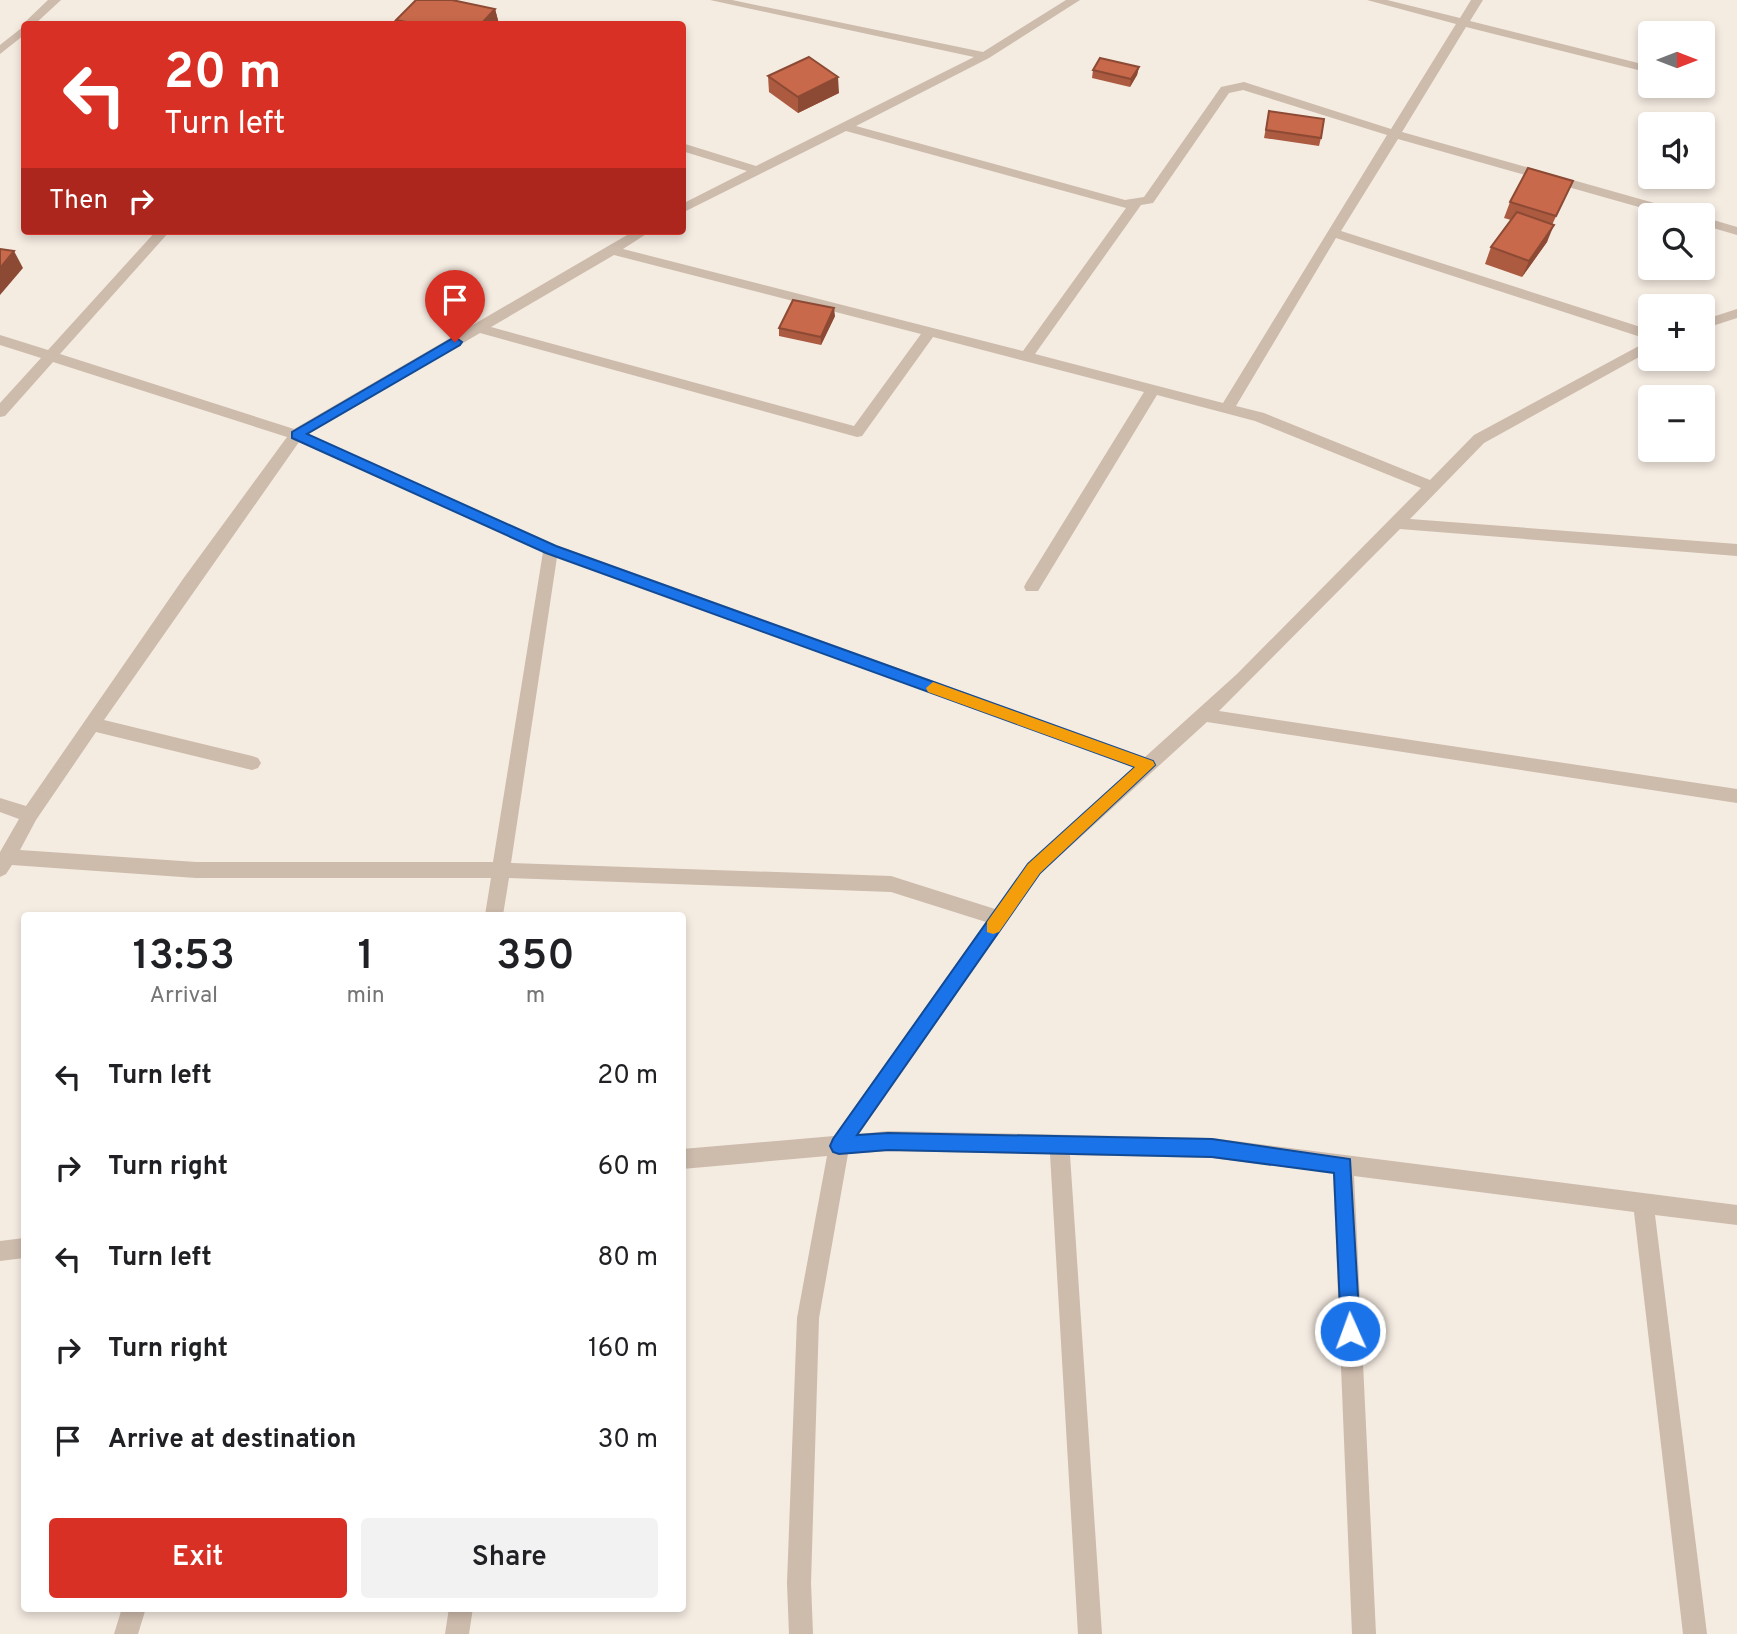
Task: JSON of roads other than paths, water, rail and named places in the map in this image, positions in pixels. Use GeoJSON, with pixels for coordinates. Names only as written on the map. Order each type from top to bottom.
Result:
{"type":"FeatureCollection","features":[{"type":"Feature","properties":{"kind":"street"},"geometry":{"type":"LineString","coordinates":[[32,21],[55,0]]}},
{"type":"Feature","properties":{"kind":"street"},"geometry":{"type":"LineString","coordinates":[[716,0],[985,57]]}},
{"type":"Feature","properties":{"kind":"street"},"geometry":{"type":"LineString","coordinates":[[686,207],[985,57],[1074,0]]}},
{"type":"Feature","properties":{"kind":"street"},"geometry":{"type":"LineString","coordinates":[[1373,0],[1638,66]]}},
{"type":"Feature","properties":{"kind":"street"},"geometry":{"type":"LineString","coordinates":[[1227,409],[1477,0]]}},
{"type":"Feature","properties":{"kind":"street"},"geometry":{"type":"LineString","coordinates":[[0,51],[21,32]]}},
{"type":"Feature","properties":{"kind":"street"},"geometry":{"type":"LineString","coordinates":[[845,127],[1125,204],[1148,200],[1224,90],[1244,86],[1395,134],[1639,203]]}},
{"type":"Feature","properties":{"kind":"street"},"geometry":{"type":"LineString","coordinates":[[686,148],[758,171]]}},
{"type":"Feature","properties":{"kind":"street"},"geometry":{"type":"LineString","coordinates":[[1026,357],[1137,202]]}},
{"type":"Feature","properties":{"kind":"street"},"geometry":{"type":"LineString","coordinates":[[1715,225],[1737,231]]}},
{"type":"Feature","properties":{"kind":"street"},"geometry":{"type":"LineString","coordinates":[[1333,233],[1638,331]]}},
{"type":"Feature","properties":{"kind":"street"},"geometry":{"type":"LineString","coordinates":[[0,412],[159,235]]}},
{"type":"Feature","properties":{"kind":"street"},"geometry":{"type":"LineString","coordinates":[[638,235],[296,435],[92,724],[30,815],[4,863],[196,870],[501,870],[891,884],[999,918]]}},
{"type":"Feature","properties":{"kind":"street"},"geometry":{"type":"LineString","coordinates":[[612,250],[1259,417],[1433,486]]}},
{"type":"Feature","properties":{"kind":"street"},"geometry":{"type":"LineString","coordinates":[[1715,321],[1737,313]]}},
{"type":"Feature","properties":{"kind":"street"},"geometry":{"type":"LineString","coordinates":[[478,328],[857,432],[930,332]]}},
{"type":"Feature","properties":{"kind":"street"},"geometry":{"type":"LineString","coordinates":[[0,340],[296,435],[551,550],[1147,765]]}},
{"type":"Feature","properties":{"kind":"street"},"geometry":{"type":"LineString","coordinates":[[802,1634],[799,1583],[808,1318],[839,1146],[1034,869],[1243,679],[1479,439],[1638,352]]}},
{"type":"Feature","properties":{"kind":"street"},"geometry":{"type":"LineString","coordinates":[[1032,587],[1153,390]]}},
{"type":"Feature","properties":{"kind":"street"},"geometry":{"type":"LineString","coordinates":[[1396,523],[1737,550]]}},
{"type":"Feature","properties":{"kind":"street"},"geometry":{"type":"LineString","coordinates":[[494,912],[551,550]]}},
{"type":"Feature","properties":{"kind":"street"},"geometry":{"type":"LineString","coordinates":[[1203,715],[1737,796]]}},
{"type":"Feature","properties":{"kind":"street"},"geometry":{"type":"LineString","coordinates":[[92,724],[252,763]]}},
{"type":"Feature","properties":{"kind":"street"},"geometry":{"type":"LineString","coordinates":[[0,805],[30,815]]}},
{"type":"Feature","properties":{"kind":"street"},"geometry":{"type":"LineString","coordinates":[[686,1159],[888,1142],[1212,1148],[1737,1215]]}},
{"type":"Feature","properties":{"kind":"street"},"geometry":{"type":"LineString","coordinates":[[1059,1145],[1090,1634]]}},
{"type":"Feature","properties":{"kind":"street"},"geometry":{"type":"LineString","coordinates":[[1343,1165],[1364,1634]]}},
{"type":"Feature","properties":{"kind":"street"},"geometry":{"type":"LineString","coordinates":[[1643,1203],[1695,1634]]}},
{"type":"Feature","properties":{"kind":"street"},"geometry":{"type":"LineString","coordinates":[[0,1251],[21,1248]]}},
{"type":"Feature","properties":{"kind":"street"},"geometry":{"type":"LineString","coordinates":[[126,1634],[133,1612]]}},
{"type":"Feature","properties":{"kind":"street"},"geometry":{"type":"LineString","coordinates":[[457,1634],[460,1612]]}}]}
